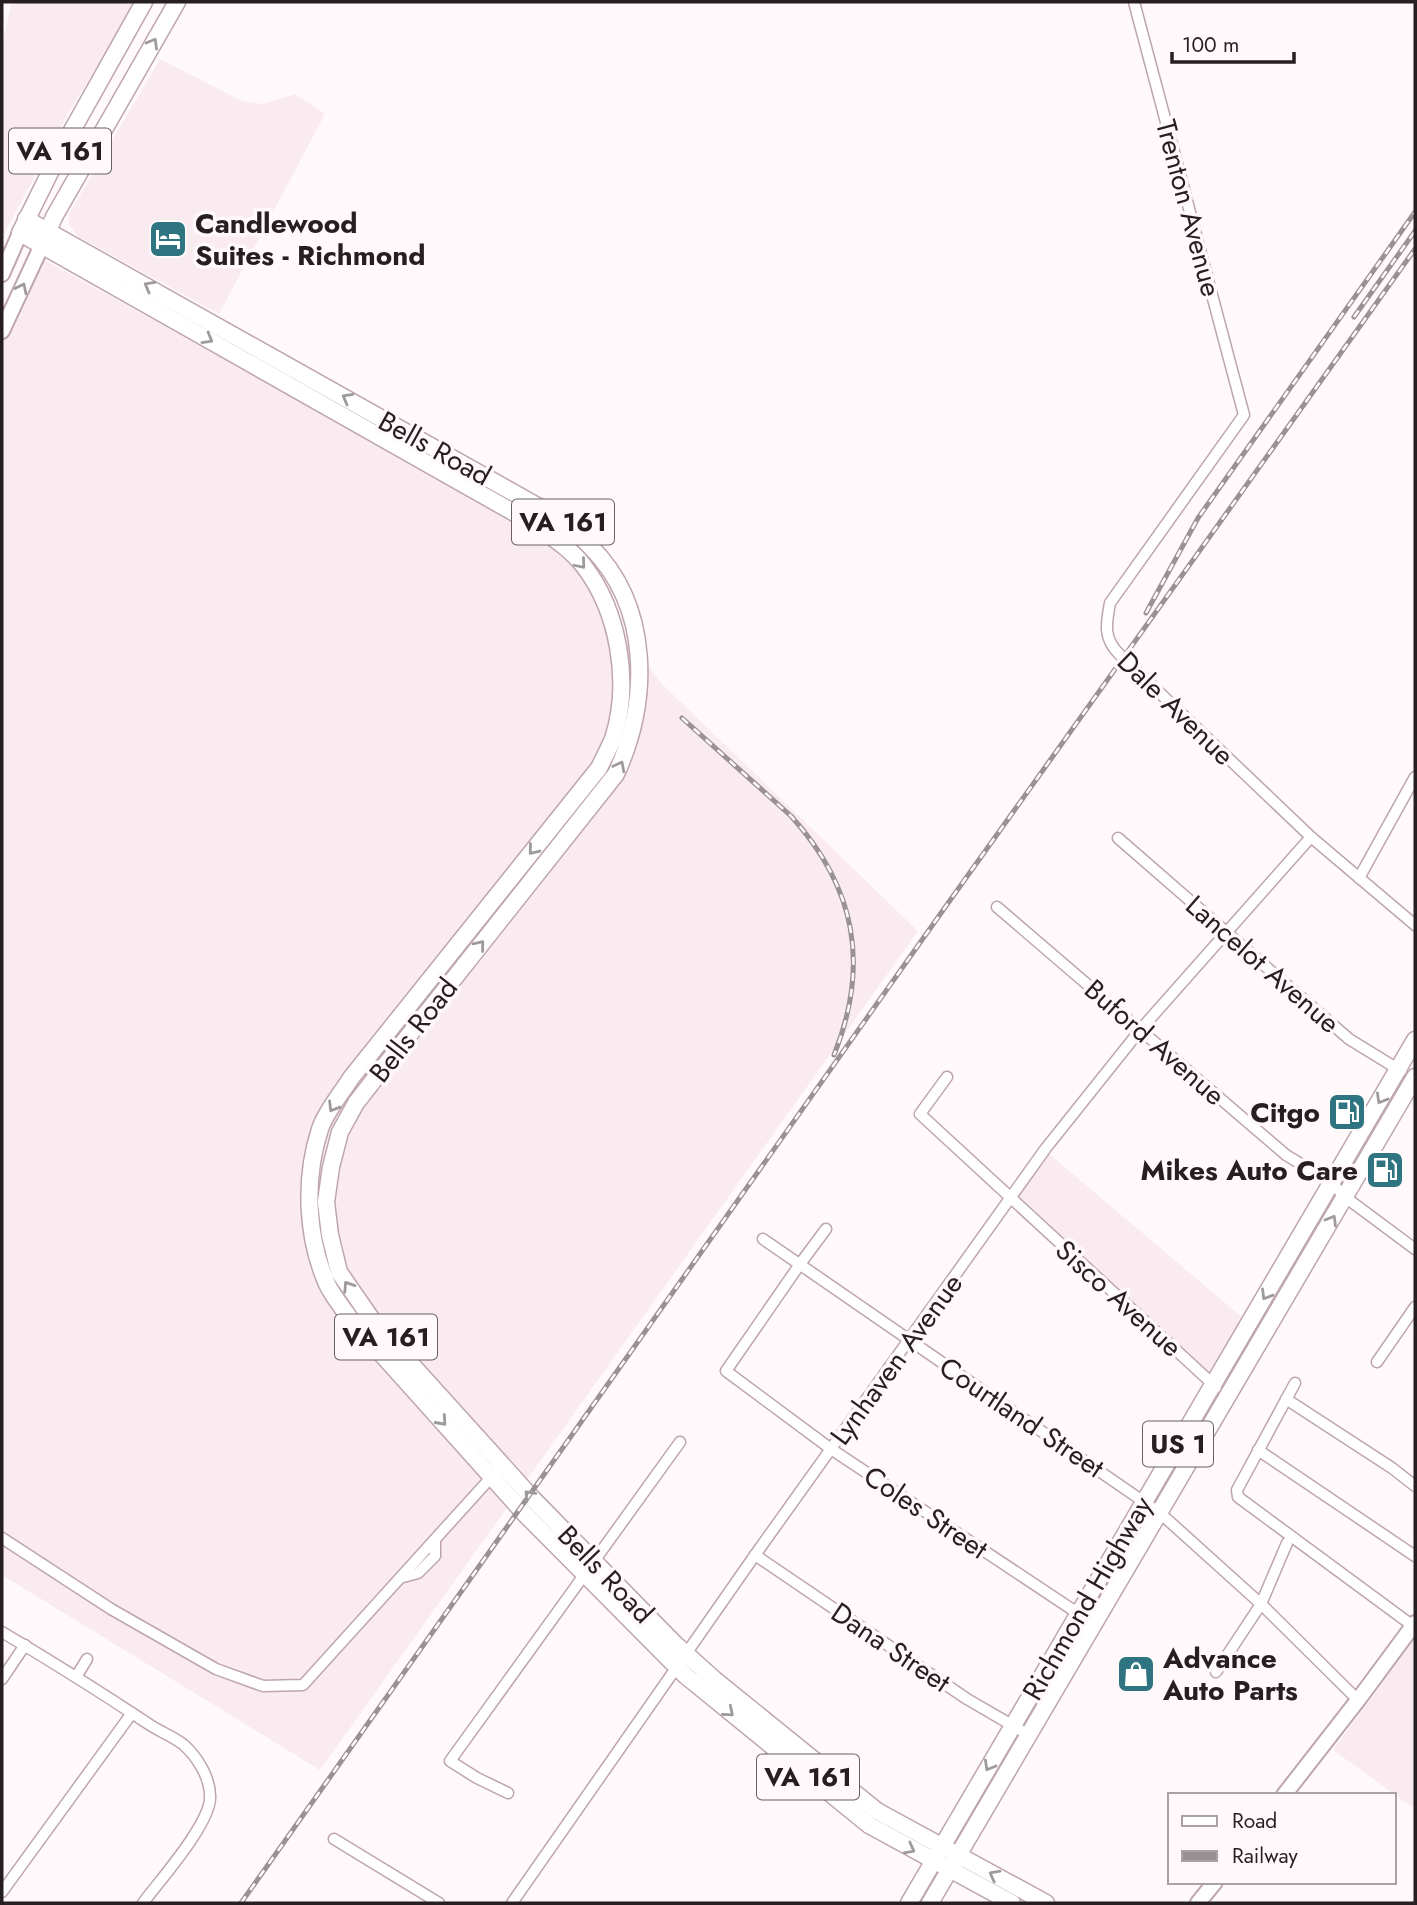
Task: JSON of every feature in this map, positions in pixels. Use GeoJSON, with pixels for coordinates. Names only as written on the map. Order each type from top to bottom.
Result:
{"type":"FeatureCollection","features":[{"type":"Feature","properties":{"kind":"main road","name":"VA 161"},"geometry":{"type":"LineString","coordinates":[[23,226],[87,103],[144,2]]}},
{"type":"Feature","properties":{"kind":"main road","name":"VA 161"},"geometry":{"type":"LineString","coordinates":[[45,237],[177,2]]}},
{"type":"Feature","properties":{"kind":"main road","name":"Bells Road"},"geometry":{"type":"LineString","coordinates":[[23,226],[256,356],[474,470],[566,524],[593,548],[616,581],[634,618],[639,654],[637,715],[629,747],[616,774],[422,1017],[356,1103],[340,1132],[326,1202],[339,1272],[402,1366]]}},
{"type":"Feature","properties":{"kind":"main road","name":"Bells Road"},"geometry":{"type":"LineString","coordinates":[[256,356],[534,524],[567,548],[596,583],[610,616],[618,646],[621,684],[613,738],[599,768],[351,1077],[321,1126],[311,1164],[310,1199],[317,1258],[328,1286],[351,1320],[402,1366],[497,1471],[681,1661],[854,1794],[1012,1903]]}},
{"type":"Feature","properties":{"kind":"main road"},"geometry":{"type":"LineString","coordinates":[[466,485],[474,470]]}},
{"type":"Feature","properties":{"kind":"main road"},"geometry":{"type":"LineString","coordinates":[[554,824],[568,835]]}},
{"type":"Feature","properties":{"kind":"main road"},"geometry":{"type":"LineString","coordinates":[[409,1006],[422,1017]]}},
{"type":"Feature","properties":{"kind":"main road","name":"Richmond Highway"},"geometry":{"type":"LineString","coordinates":[[909,1903],[1415,1040]]}},
{"type":"Feature","properties":{"kind":"main road","name":"Richmond Highway"},"geometry":{"type":"LineString","coordinates":[[930,1903],[1415,1078]]}},
{"type":"Feature","properties":{"kind":"main road","name":"Bells Road"},"geometry":{"type":"LineString","coordinates":[[954,1863],[1046,1903]]}},
{"type":"Feature","properties":{"kind":"street","name":"Trenton Avenue"},"geometry":{"type":"LineString","coordinates":[[1134,2],[1244,415]]}},
{"type":"Feature","properties":{"kind":"street"},"geometry":{"type":"LineString","coordinates":[[2,274],[23,226]]}},
{"type":"Feature","properties":{"kind":"street"},"geometry":{"type":"LineString","coordinates":[[2,331],[45,237]]}},
{"type":"Feature","properties":{"kind":"street","name":"Dale Avenue"},"geometry":{"type":"LineString","coordinates":[[1244,415],[1110,603],[1105,628],[1113,648],[1311,837],[1415,925]]}},
{"type":"Feature","properties":{"kind":"street"},"geometry":{"type":"LineString","coordinates":[[1359,878],[1415,777]]}},
{"type":"Feature","properties":{"kind":"street","name":"Lynhaven Avenue"},"geometry":{"type":"LineString","coordinates":[[512,1903],[755,1555],[1046,1148],[1141,1029],[1311,837]]}},
{"type":"Feature","properties":{"kind":"street","name":"Lancelot Avenue"},"geometry":{"type":"LineString","coordinates":[[1118,838],[1349,1040],[1415,1078]]}},
{"type":"Feature","properties":{"kind":"street","name":"Buford Avenue"},"geometry":{"type":"LineString","coordinates":[[997,907],[1286,1155],[1332,1183],[1345,1197],[1415,1249]]}},
{"type":"Feature","properties":{"kind":"street","name":"Sisco Avenue"},"geometry":{"type":"LineString","coordinates":[[947,1077],[920,1114],[1227,1398]]}},
{"type":"Feature","properties":{"kind":"street"},"geometry":{"type":"LineString","coordinates":[[800,1264],[826,1229]]}},
{"type":"Feature","properties":{"kind":"street","name":"Courtland Street"},"geometry":{"type":"LineString","coordinates":[[763,1239],[1160,1513],[1261,1604],[1358,1700]]}},
{"type":"Feature","properties":{"kind":"street","name":"Coles Street"},"geometry":{"type":"LineString","coordinates":[[800,1264],[726,1371],[831,1449],[1094,1624]]}},
{"type":"Feature","properties":{"kind":"street"},"geometry":{"type":"LineString","coordinates":[[1377,1362],[1415,1307]]}},
{"type":"Feature","properties":{"kind":"street"},"geometry":{"type":"LineString","coordinates":[[1286,1793],[1414,1624],[1238,1497],[1237,1490],[1295,1383]]}},
{"type":"Feature","properties":{"kind":"street"},"geometry":{"type":"LineString","coordinates":[[1286,1399],[1415,1486]]}},
{"type":"Feature","properties":{"kind":"street"},"geometry":{"type":"LineString","coordinates":[[508,1793],[450,1761],[680,1442]]}},
{"type":"Feature","properties":{"kind":"street"},"geometry":{"type":"LineString","coordinates":[[1258,1450],[1415,1556]]}},
{"type":"Feature","properties":{"kind":"street"},"geometry":{"type":"LineString","coordinates":[[2,1538],[145,1629],[216,1669],[263,1686],[303,1685],[402,1577],[418,1573],[435,1556],[435,1541],[497,1471]]}},
{"type":"Feature","properties":{"kind":"street"},"geometry":{"type":"LineString","coordinates":[[1216,1672],[1261,1604],[1287,1543]]}},
{"type":"Feature","properties":{"kind":"street","name":"Dana Street"},"geometry":{"type":"LineString","coordinates":[[755,1555],[967,1699],[1029,1735]]}},
{"type":"Feature","properties":{"kind":"street"},"geometry":{"type":"LineString","coordinates":[[2,1632],[159,1732],[182,1743],[204,1773],[211,1797],[207,1813],[194,1838],[143,1903]]}},
{"type":"Feature","properties":{"kind":"street"},"geometry":{"type":"LineString","coordinates":[[2,1679],[25,1646]]}},
{"type":"Feature","properties":{"kind":"street"},"geometry":{"type":"LineString","coordinates":[[76,1677],[87,1659]]}},
{"type":"Feature","properties":{"kind":"street"},"geometry":{"type":"LineString","coordinates":[[2,1892],[129,1711]]}},
{"type":"Feature","properties":{"kind":"street"},"geometry":{"type":"LineString","coordinates":[[334,1839],[439,1903]]}},
{"type":"Feature","properties":{"kind":"street"},"geometry":{"type":"LineString","coordinates":[[1198,1903],[1212,1884]]}},
{"type":"Feature","properties":{"kind":"shaded area"},"geometry":{"type":"Polygon","coordinates":[[[12,2],[137,2],[69,112],[3,236],[2,43],[12,2]]]}},
{"type":"Feature","properties":{"kind":"shaded area"},"geometry":{"type":"Polygon","coordinates":[[[160,59],[242,101],[262,104],[295,94],[325,114],[219,314],[79,237],[69,225],[69,214],[160,59]]]}},
{"type":"Feature","properties":{"kind":"shaded area"},"geometry":{"type":"Polygon","coordinates":[[[43,259],[553,541],[662,684],[918,931],[320,1770],[2,1575],[2,344],[43,259]]]}},
{"type":"Feature","properties":{"kind":"shaded area"},"geometry":{"type":"Polygon","coordinates":[[[1048,1153],[1244,1319],[1210,1376],[1016,1197],[1048,1153]]]}},
{"type":"Feature","properties":{"kind":"shaded area"},"geometry":{"type":"Polygon","coordinates":[[[1415,1639],[1415,1809],[1333,1750],[1415,1639]]]}},
{"type":"Feature","properties":{"kind":"railway"},"geometry":{"type":"LineString","coordinates":[[1146,613],[1198,518],[1415,212]]}},
{"type":"Feature","properties":{"kind":"railway"},"geometry":{"type":"LineString","coordinates":[[1354,317],[1415,231]]}},
{"type":"Feature","properties":{"kind":"railway"},"geometry":{"type":"LineString","coordinates":[[241,1903],[946,906],[1415,249]]}},
{"type":"Feature","properties":{"kind":"railway"},"geometry":{"type":"LineString","coordinates":[[682,718],[791,816],[813,843],[830,871],[843,900],[853,959],[852,990],[834,1055]]}},
{"type":"Feature","properties":{"kind":"place","name":"Candlewood Suites - Richmond"},"geometry":{"type":"Point","coordinates":[168,239]}},
{"type":"Feature","properties":{"kind":"place","name":"Citgo"},"geometry":{"type":"Point","coordinates":[1347,1112]}},
{"type":"Feature","properties":{"kind":"place","name":"Mikes Auto Care"},"geometry":{"type":"Point","coordinates":[1385,1170]}},
{"type":"Feature","properties":{"kind":"place","name":"Advance Auto Parts"},"geometry":{"type":"Point","coordinates":[1136,1674]}}]}
